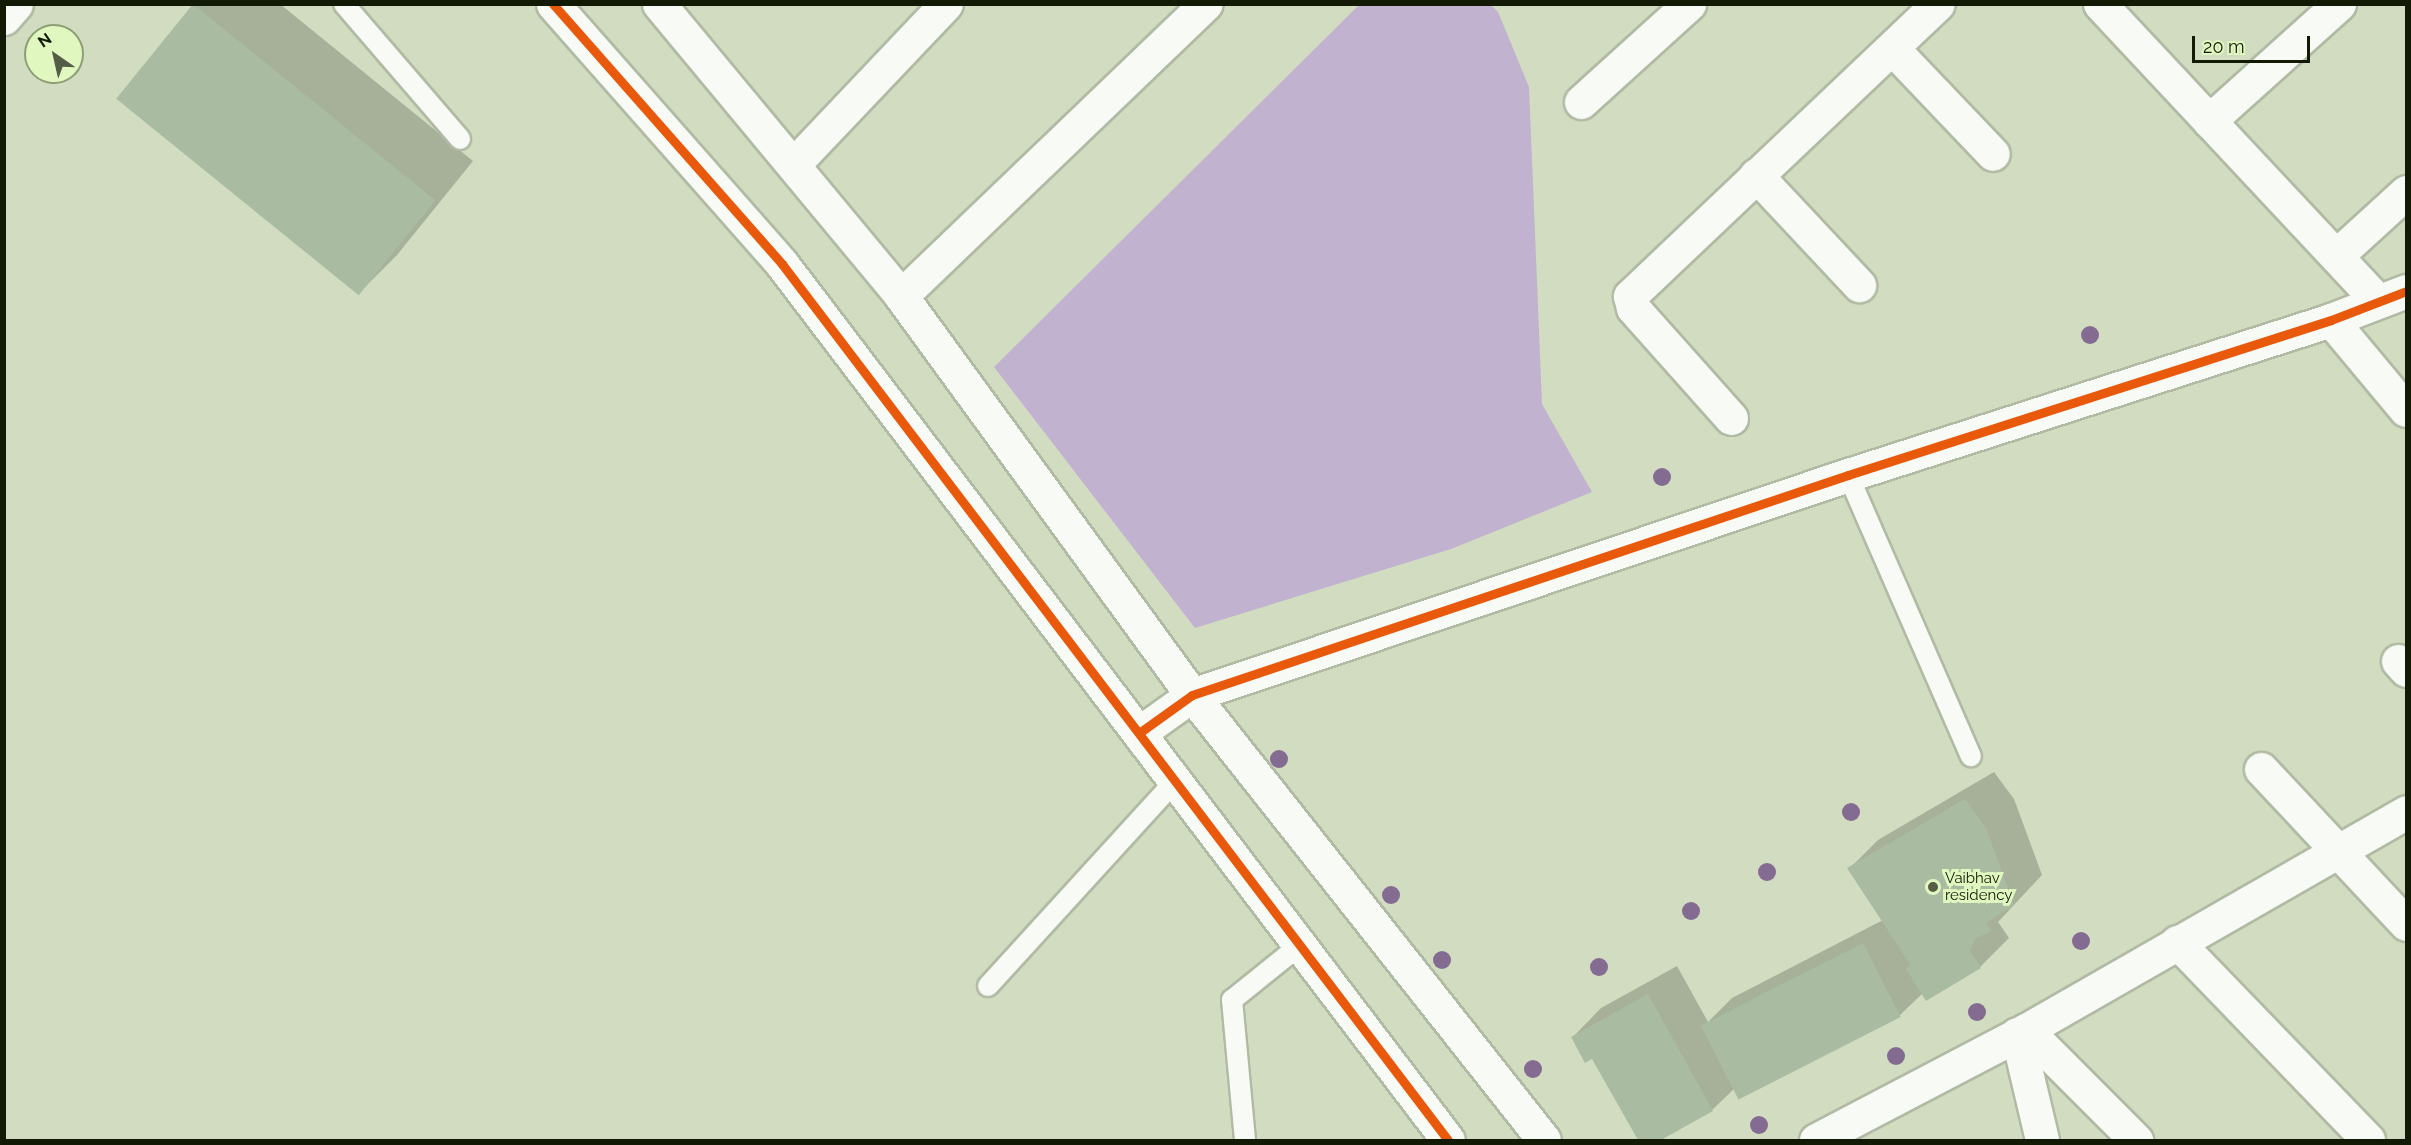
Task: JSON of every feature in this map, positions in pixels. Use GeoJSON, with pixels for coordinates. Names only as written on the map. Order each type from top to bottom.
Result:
{"type":"FeatureCollection","features":[{"type":"Feature","properties":{"kind":"street"},"geometry":{"type":"LineString","coordinates":[[4,18],[16,4]]}},
{"type":"Feature","properties":{"kind":"street"},"geometry":{"type":"LineString","coordinates":[[553,4],[782,264],[1448,1140]]}},
{"type":"Feature","properties":{"kind":"street"},"geometry":{"type":"LineString","coordinates":[[659,4],[795,163],[901,296],[1192,694],[1544,1140]]}},
{"type":"Feature","properties":{"kind":"street"},"geometry":{"type":"LineString","coordinates":[[795,163],[946,4]]}},
{"type":"Feature","properties":{"kind":"street"},"geometry":{"type":"LineString","coordinates":[[901,296],[1206,4]]}},
{"type":"Feature","properties":{"kind":"street"},"geometry":{"type":"LineString","coordinates":[[1581,102],[1689,4]]}},
{"type":"Feature","properties":{"kind":"street"},"geometry":{"type":"LineString","coordinates":[[1731,418],[1633,308],[1630,296],[1938,4]]}},
{"type":"Feature","properties":{"kind":"street"},"geometry":{"type":"LineString","coordinates":[[2100,4],[2336,256],[2392,296]]}},
{"type":"Feature","properties":{"kind":"street"},"geometry":{"type":"LineString","coordinates":[[2210,121],[2340,4]]}},
{"type":"Feature","properties":{"kind":"street"},"geometry":{"type":"LineString","coordinates":[[1892,48],[1993,154]]}},
{"type":"Feature","properties":{"kind":"street"},"geometry":{"type":"LineString","coordinates":[[1756,175],[1859,285]]}},
{"type":"Feature","properties":{"kind":"street"},"geometry":{"type":"LineString","coordinates":[[2336,256],[2406,192]]}},
{"type":"Feature","properties":{"kind":"street"},"geometry":{"type":"LineString","coordinates":[[1139,733],[1192,694],[1848,475],[2331,320],[2392,296]]}},
{"type":"Feature","properties":{"kind":"street"},"geometry":{"type":"LineString","coordinates":[[2331,320],[2406,410]]}},
{"type":"Feature","properties":{"kind":"street"},"geometry":{"type":"LineString","coordinates":[[2261,769],[2334,850],[2406,924]]}},
{"type":"Feature","properties":{"kind":"street"},"geometry":{"type":"LineString","coordinates":[[1816,1140],[2021,1032],[2334,850],[2406,812]]}},
{"type":"Feature","properties":{"kind":"street"},"geometry":{"type":"LineString","coordinates":[[2177,942],[2368,1140]]}},
{"type":"Feature","properties":{"kind":"street"},"geometry":{"type":"LineString","coordinates":[[2021,1032],[2042,1140]]}},
{"type":"Feature","properties":{"kind":"street"},"geometry":{"type":"LineString","coordinates":[[2021,1032],[2136,1140]]}},
{"type":"Feature","properties":{"kind":"lane"},"geometry":{"type":"LineString","coordinates":[[344,4],[460,139]]}},
{"type":"Feature","properties":{"kind":"lane"},"geometry":{"type":"LineString","coordinates":[[1848,475],[1971,756]]}},
{"type":"Feature","properties":{"kind":"lane"},"geometry":{"type":"LineString","coordinates":[[988,986],[1175,781]]}},
{"type":"Feature","properties":{"kind":"lane"},"geometry":{"type":"LineString","coordinates":[[1245,1140],[1232,1000],[1299,946]]}},
{"type":"Feature","properties":{"kind":"shaded area"},"geometry":{"type":"Polygon","coordinates":[[[1359,5],[1491,5],[1498,12],[1529,87],[1542,404],[1592,492],[1451,549],[1195,628],[994,367],[1359,5]]]}},
{"type":"Feature","properties":{"kind":"building"},"geometry":{"type":"Polygon","coordinates":[[[193,4],[435,200],[359,295],[116,99],[193,4]]]}},
{"type":"Feature","properties":{"kind":"building","name":"Vaibhav residency"},"geometry":{"type":"Polygon","coordinates":[[[1965,799],[1986,828],[2014,905],[1986,923],[1991,931],[1975,939],[1970,951],[1981,968],[1926,1001],[1906,969],[1910,964],[1847,868],[1965,799]]]}},
{"type":"Feature","properties":{"kind":"building"},"geometry":{"type":"Polygon","coordinates":[[[1863,943],[1901,1017],[1739,1100],[1701,1026],[1863,943]]]}},
{"type":"Feature","properties":{"kind":"building"},"geometry":{"type":"Polygon","coordinates":[[[1648,994],[1713,1111],[1661,1140],[1638,1140],[1592,1059],[1585,1063],[1571,1037],[1648,994]]]}},
{"type":"Feature","properties":{"kind":"cycle path"},"geometry":{"type":"LineString","coordinates":[[553,4],[782,264],[1448,1140]]}},
{"type":"Feature","properties":{"kind":"cycle path"},"geometry":{"type":"LineString","coordinates":[[1139,733],[1192,695],[1848,475],[2331,320],[2406,291]]}},
{"type":"Feature","properties":{"kind":"place","name":"Vaibhav residency"},"geometry":{"type":"Point","coordinates":[1933,887]}}]}
